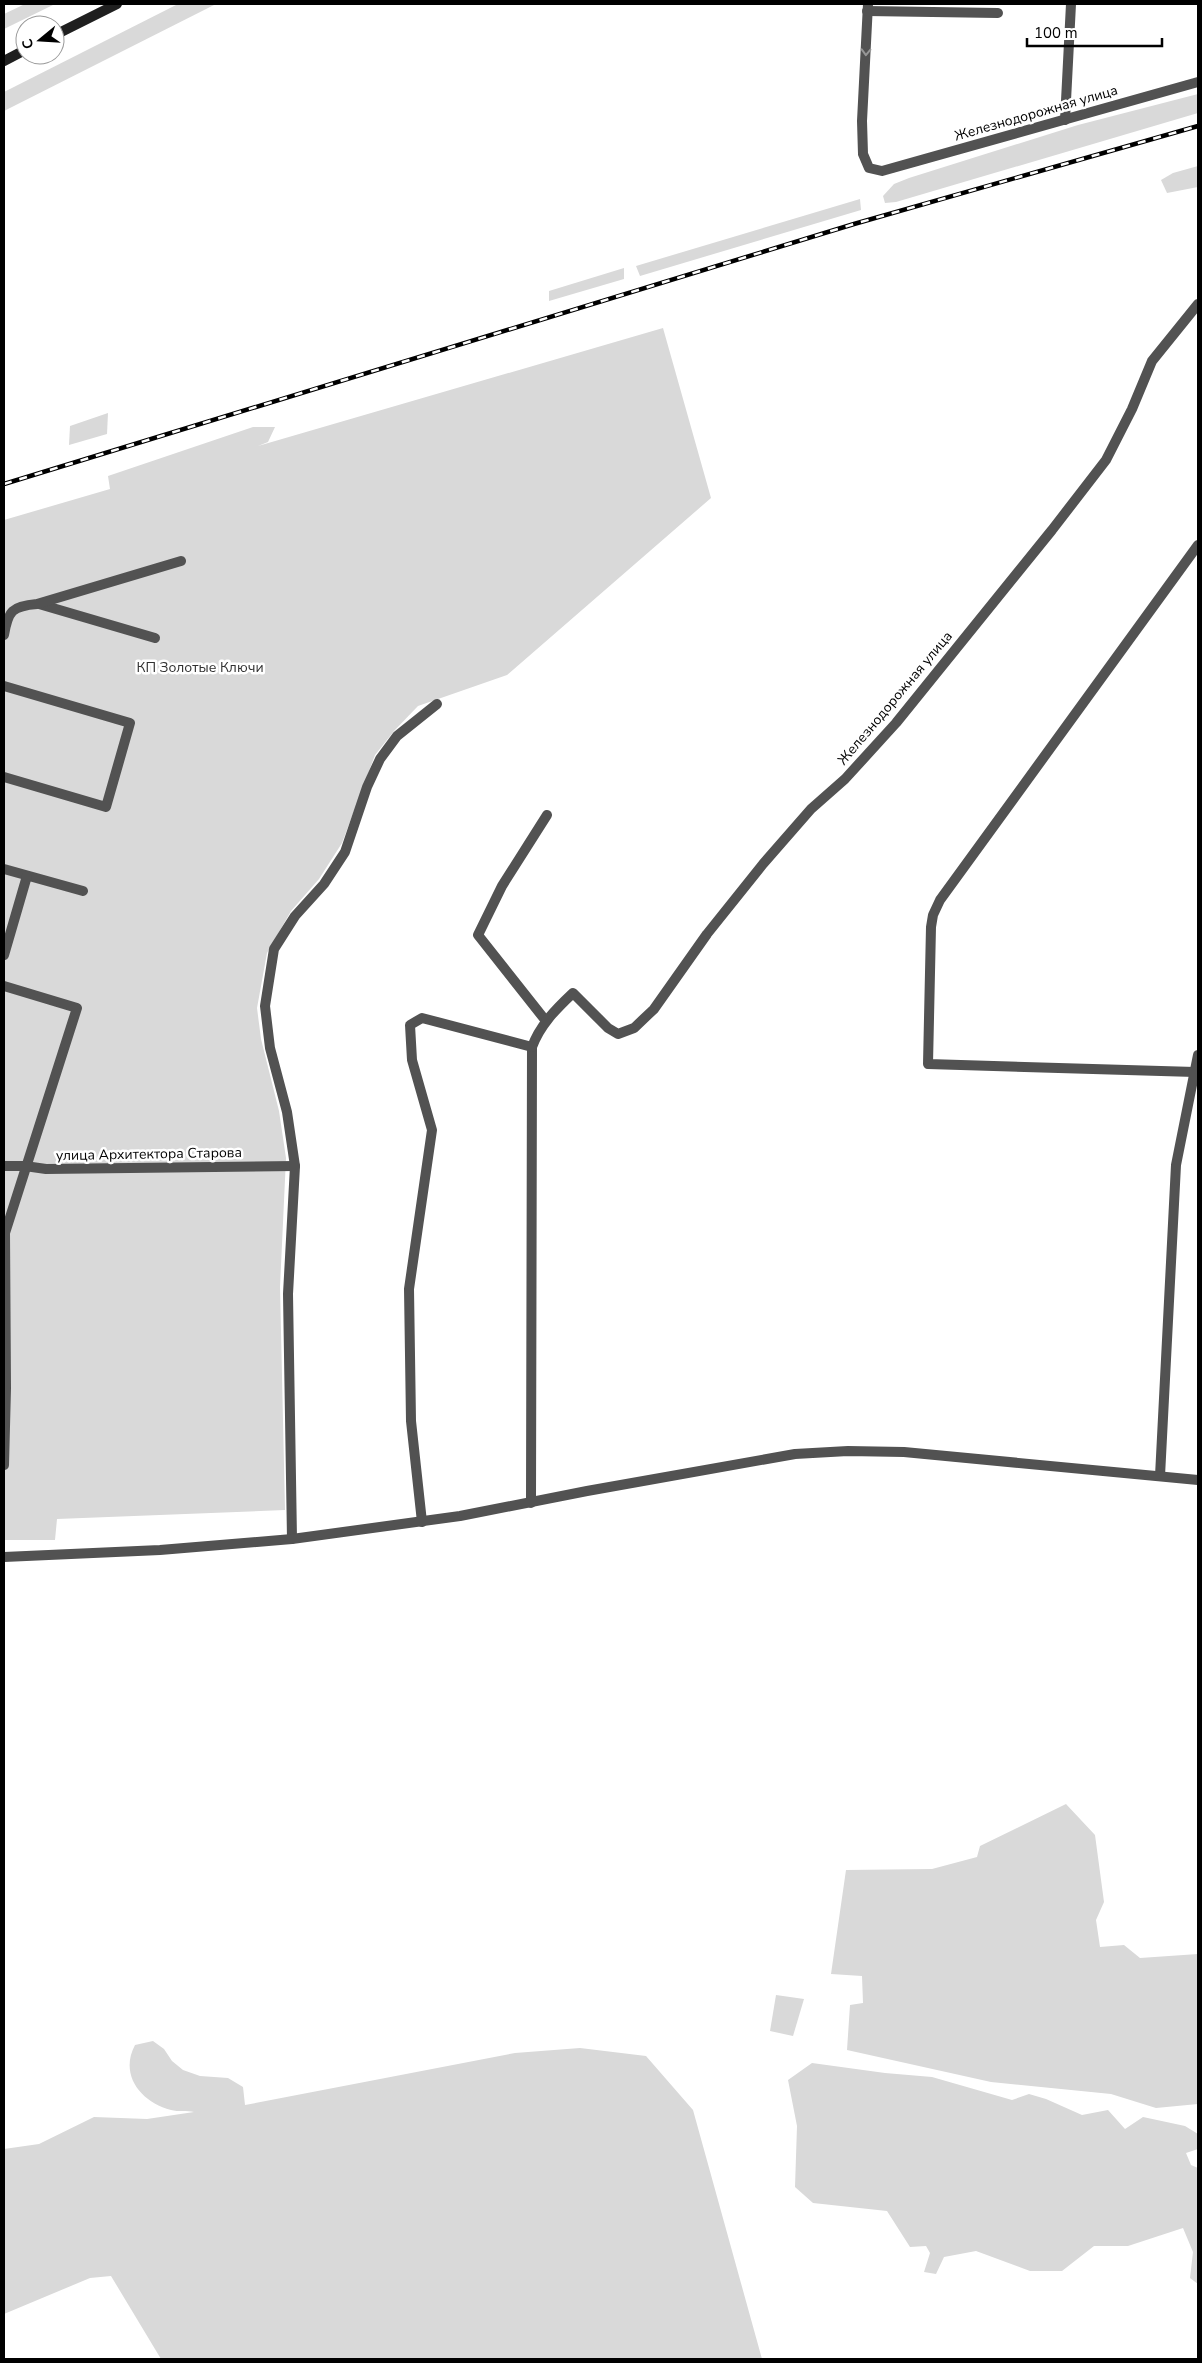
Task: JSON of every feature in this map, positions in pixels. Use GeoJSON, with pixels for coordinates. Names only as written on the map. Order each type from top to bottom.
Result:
{"type":"FeatureCollection","features":[{"type":"Feature","properties":{"kind":"main road"},"geometry":{"type":"LineString","coordinates":[[65,30],[117,4]]}},
{"type":"Feature","properties":{"kind":"street"},"geometry":{"type":"LineString","coordinates":[[1065,120],[1071,4]]}},
{"type":"Feature","properties":{"kind":"street"},"geometry":{"type":"LineString","coordinates":[[868,7],[998,13]]}},
{"type":"Feature","properties":{"kind":"street","name":"Железнодорожная улица"},"geometry":{"type":"LineString","coordinates":[[868,7],[862,121],[863,154],[869,168],[882,171],[1198,82]]}},
{"type":"Feature","properties":{"kind":"street","name":"Железнодорожная улица"},"geometry":{"type":"LineString","coordinates":[[546,1021],[573,993],[608,1028],[618,1034],[634,1028],[654,1009],[707,934],[763,864],[811,809],[845,779],[896,723],[1094,476],[1106,460],[1132,409],[1152,360],[1198,304]]}},
{"type":"Feature","properties":{"kind":"street"},"geometry":{"type":"LineString","coordinates":[[1195,1072],[928,1064],[931,927],[933,915],[940,900],[1198,545]]}},
{"type":"Feature","properties":{"kind":"street"},"geometry":{"type":"LineString","coordinates":[[4,636],[7,616],[19,606],[37,604],[181,561]]}},
{"type":"Feature","properties":{"kind":"street"},"geometry":{"type":"LineString","coordinates":[[37,604],[156,638]]}},
{"type":"Feature","properties":{"kind":"street"},"geometry":{"type":"LineString","coordinates":[[4,686],[130,723],[106,807],[4,777]]}},
{"type":"Feature","properties":{"kind":"street"},"geometry":{"type":"LineString","coordinates":[[292,1539],[288,1294],[295,1166],[287,1112],[270,1048],[265,1006],[274,949],[295,916],[324,884],[345,852],[367,787],[380,758],[397,736],[437,704]]}},
{"type":"Feature","properties":{"kind":"street"},"geometry":{"type":"LineString","coordinates":[[531,1503],[532,1047],[537,1034],[546,1021],[478,935],[502,886],[547,815]]}},
{"type":"Feature","properties":{"kind":"street"},"geometry":{"type":"LineString","coordinates":[[4,869],[83,891]]}},
{"type":"Feature","properties":{"kind":"street"},"geometry":{"type":"LineString","coordinates":[[4,955],[27,876]]}},
{"type":"Feature","properties":{"kind":"street"},"geometry":{"type":"LineString","coordinates":[[4,986],[77,1008],[5,1233],[4,1465]]}},
{"type":"Feature","properties":{"kind":"street"},"geometry":{"type":"LineString","coordinates":[[422,1522],[411,1421],[409,1289],[432,1130],[412,1060],[410,1025],[422,1018],[532,1047]]}},
{"type":"Feature","properties":{"kind":"street"},"geometry":{"type":"LineString","coordinates":[[1160,1476],[1176,1165],[1198,1054]]}},
{"type":"Feature","properties":{"kind":"street","name":"улица Архитектора Старова"},"geometry":{"type":"LineString","coordinates":[[4,1166],[46,1169],[295,1166]]}},
{"type":"Feature","properties":{"kind":"street"},"geometry":{"type":"LineString","coordinates":[[4,1557],[160,1550],[292,1539],[422,1522],[795,1454],[848,1451],[904,1452],[1198,1480]]}},
{"type":"Feature","properties":{"kind":"green space"},"geometry":{"type":"Polygon","coordinates":[[[25,4],[55,4],[33,15],[15,15],[15,24],[4,29],[4,14],[25,4]]]}},
{"type":"Feature","properties":{"kind":"green space"},"geometry":{"type":"Polygon","coordinates":[[[178,4],[216,4],[4,111],[4,92],[57,65],[65,65],[65,61],[178,4]]]}},
{"type":"Feature","properties":{"kind":"green space"},"geometry":{"type":"Polygon","coordinates":[[[1198,94],[1198,113],[896,202],[885,203],[883,196],[894,184],[909,178],[1078,125],[1198,94]]]}},
{"type":"Feature","properties":{"kind":"green space"},"geometry":{"type":"Polygon","coordinates":[[[1198,166],[1198,187],[1167,193],[1161,180],[1173,173],[1198,166]]]}},
{"type":"Feature","properties":{"kind":"green space"},"geometry":{"type":"Polygon","coordinates":[[[860,199],[861,210],[640,276],[636,266],[860,199]]]}},
{"type":"Feature","properties":{"kind":"green space"},"geometry":{"type":"Polygon","coordinates":[[[624,268],[624,279],[549,301],[549,291],[624,268]]]}},
{"type":"Feature","properties":{"kind":"green space","name":"КП Золотые Ключи"},"geometry":{"type":"Polygon","coordinates":[[[663,328],[711,498],[507,675],[418,706],[394,731],[375,755],[342,843],[319,879],[291,911],[267,953],[257,1008],[261,1039],[279,1111],[286,1158],[280,1287],[285,1510],[57,1519],[55,1540],[4,1540],[4,520],[110,489],[108,476],[253,427],[275,427],[268,442],[258,446],[663,328]]]}},
{"type":"Feature","properties":{"kind":"green space"},"geometry":{"type":"Polygon","coordinates":[[[108,413],[107,434],[69,445],[70,426],[108,413]]]}},
{"type":"Feature","properties":{"kind":"green space"},"geometry":{"type":"Polygon","coordinates":[[[1066,1804],[1095,1835],[1104,1902],[1096,1920],[1100,1947],[1124,1945],[1140,1958],[1198,1954],[1198,2104],[1156,2108],[1111,2094],[991,2082],[847,2050],[850,2005],[863,2003],[862,1976],[831,1974],[846,1870],[932,1869],[977,1857],[980,1846],[1066,1804]]]}},
{"type":"Feature","properties":{"kind":"green space"},"geometry":{"type":"Polygon","coordinates":[[[776,1995],[804,1999],[793,2036],[770,2031],[776,1995]]]}},
{"type":"Feature","properties":{"kind":"green space"},"geometry":{"type":"Polygon","coordinates":[[[153,2041],[164,2049],[172,2061],[183,2070],[200,2076],[228,2078],[243,2087],[245,2105],[515,2053],[580,2048],[646,2056],[693,2110],[762,2359],[161,2359],[111,2276],[90,2278],[4,2314],[4,2149],[39,2144],[94,2117],[147,2119],[194,2112],[174,2111],[160,2106],[150,2101],[136,2086],[131,2077],[130,2067],[135,2045],[153,2041]]]}},
{"type":"Feature","properties":{"kind":"green space"},"geometry":{"type":"Polygon","coordinates":[[[812,2063],[932,2077],[1012,2100],[1029,2094],[1046,2099],[1082,2115],[1108,2110],[1125,2129],[1143,2117],[1185,2126],[1198,2134],[1198,2149],[1186,2153],[1191,2165],[1198,2168],[1198,2284],[1190,2278],[1193,2252],[1183,2228],[1128,2246],[1094,2246],[1062,2271],[1030,2271],[976,2251],[944,2257],[936,2274],[924,2272],[930,2253],[926,2246],[910,2247],[887,2211],[813,2203],[795,2187],[797,2126],[788,2080],[812,2063]]]}},
{"type":"Feature","properties":{"kind":"railway"},"geometry":{"type":"LineString","coordinates":[[4,484],[854,224],[1198,126]]}}]}
